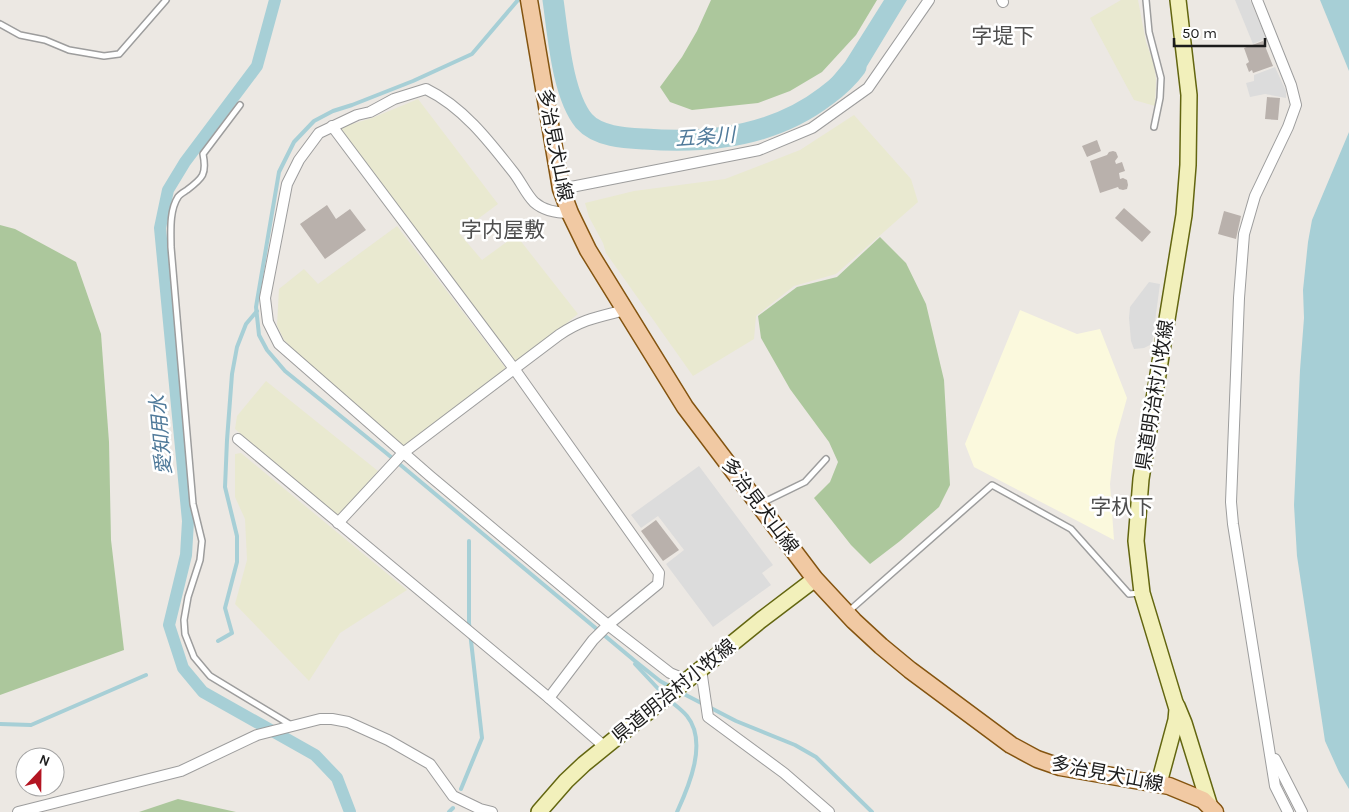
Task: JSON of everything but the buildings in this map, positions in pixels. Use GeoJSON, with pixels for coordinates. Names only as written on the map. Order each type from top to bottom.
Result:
{"type":"FeatureCollection","features":[{"type":"Feature","properties":{"kind":"main road","name":"多治見犬山線"},"geometry":{"type":"LineString","coordinates":[[529,0],[561,189],[588,250],[685,407],[816,579],[881,646],[910,670],[1011,745],[1037,759],[1060,767],[1159,783],[1193,794],[1203,800],[1209,810]]}},
{"type":"Feature","properties":{"kind":"main road","name":"県道明治村小牧線"},"geometry":{"type":"LineString","coordinates":[[1159,783],[1176,720],[1176,703],[1142,593],[1136,541],[1138,501],[1184,215],[1188,165],[1188,95],[1178,0]]}},
{"type":"Feature","properties":{"kind":"main road","name":"県道明治村小牧線"},"geometry":{"type":"LineString","coordinates":[[539,812],[566,781],[605,747],[816,579]]}},
{"type":"Feature","properties":{"kind":"main road"},"geometry":{"type":"LineString","coordinates":[[1176,703],[1184,723],[1209,810]]}},
{"type":"Feature","properties":{"kind":"street"},"geometry":{"type":"LineString","coordinates":[[561,189],[759,150],[812,128],[868,88],[929,0]]}},
{"type":"Feature","properties":{"kind":"street"},"geometry":{"type":"LineString","coordinates":[[1257,0],[1293,90],[1296,105],[1288,127],[1255,196],[1241,252],[1231,513],[1276,786],[1288,812]]}},
{"type":"Feature","properties":{"kind":"street"},"geometry":{"type":"LineString","coordinates":[[570,213],[550,212],[535,202],[491,144],[468,119],[442,97],[426,89],[394,99],[370,112],[357,115],[319,132],[299,160],[287,184],[265,298],[268,322],[279,344],[402,454],[607,626],[685,682]]}},
{"type":"Feature","properties":{"kind":"street"},"geometry":{"type":"LineString","coordinates":[[332,126],[515,370],[659,572],[658,584],[595,638],[549,698]]}},
{"type":"Feature","properties":{"kind":"street"},"geometry":{"type":"LineString","coordinates":[[338,523],[402,454],[575,324],[625,310]]}},
{"type":"Feature","properties":{"kind":"street"},"geometry":{"type":"LineString","coordinates":[[238,439],[549,698],[605,747]]}},
{"type":"Feature","properties":{"kind":"street"},"geometry":{"type":"LineString","coordinates":[[701,669],[708,717],[784,773],[829,812]]}},
{"type":"Feature","properties":{"kind":"street"},"geometry":{"type":"LineString","coordinates":[[18,812],[181,771],[257,735],[320,719],[348,722],[388,740],[430,764],[452,796],[480,809],[492,812]]}},
{"type":"Feature","properties":{"kind":"street"},"geometry":{"type":"LineString","coordinates":[[1270,747],[1277,766],[1302,812]]}},
{"type":"Feature","properties":{"kind":"lane"},"geometry":{"type":"LineString","coordinates":[[0,24],[20,35],[45,40],[69,50],[104,56],[119,54],[166,0]]}},
{"type":"Feature","properties":{"kind":"lane"},"geometry":{"type":"LineString","coordinates":[[1146,0],[1150,32],[1161,78],[1160,98],[1154,127]]}},
{"type":"Feature","properties":{"kind":"lane"},"geometry":{"type":"LineString","coordinates":[[240,104],[203,154],[206,167],[204,175],[179,195],[175,204],[171,225],[171,249],[193,504],[202,541],[200,560],[188,597],[184,620],[185,634],[194,657],[210,676],[289,727]]}},
{"type":"Feature","properties":{"kind":"lane"},"geometry":{"type":"LineString","coordinates":[[759,505],[805,482],[826,459]]}},
{"type":"Feature","properties":{"kind":"lane"},"geometry":{"type":"LineString","coordinates":[[847,613],[992,485],[1072,529],[1129,594],[1142,593]]}},
{"type":"Feature","properties":{"kind":"shaded area"},"geometry":{"type":"Polygon","coordinates":[[[1235,0],[1250,0],[1266,38],[1253,44],[1235,0]]]}},
{"type":"Feature","properties":{"kind":"shaded area"},"geometry":{"type":"Polygon","coordinates":[[[1275,67],[1286,91],[1286,98],[1265,94],[1250,97],[1246,83],[1254,81],[1254,75],[1275,67]]]}},
{"type":"Feature","properties":{"kind":"shaded area"},"geometry":{"type":"Polygon","coordinates":[[[1149,282],[1160,284],[1152,344],[1144,348],[1134,349],[1131,341],[1130,307],[1149,282]]]}},
{"type":"Feature","properties":{"kind":"shaded area"},"geometry":{"type":"Polygon","coordinates":[[[1020,310],[1077,334],[1100,329],[1127,398],[1115,441],[1110,484],[1114,540],[974,467],[965,444],[1020,310]]]}},
{"type":"Feature","properties":{"kind":"shaded area"},"geometry":{"type":"Polygon","coordinates":[[[699,466],[773,565],[762,573],[771,585],[713,627],[666,564],[684,550],[658,516],[641,528],[631,515],[699,466]]]}},
{"type":"Feature","properties":{"kind":"green space"},"geometry":{"type":"Polygon","coordinates":[[[711,0],[877,0],[856,35],[822,72],[790,91],[758,103],[692,110],[670,102],[660,87],[682,57],[697,31],[711,0]]]}},
{"type":"Feature","properties":{"kind":"green space"},"geometry":{"type":"Polygon","coordinates":[[[1121,0],[1138,0],[1146,42],[1154,64],[1156,79],[1155,106],[1134,100],[1090,18],[1121,0]]]}},
{"type":"Feature","properties":{"kind":"green space"},"geometry":{"type":"Polygon","coordinates":[[[418,99],[498,204],[459,233],[482,260],[516,235],[578,314],[516,364],[339,128],[372,118],[418,99]]]}},
{"type":"Feature","properties":{"kind":"green space"},"geometry":{"type":"Polygon","coordinates":[[[854,115],[911,179],[918,202],[836,274],[794,286],[756,316],[754,339],[693,376],[606,253],[603,243],[589,217],[585,203],[634,191],[725,179],[800,150],[854,115]]]}},
{"type":"Feature","properties":{"kind":"green space"},"geometry":{"type":"Polygon","coordinates":[[[0,225],[15,229],[76,262],[101,334],[109,442],[111,540],[124,650],[0,695],[0,225]]]}},
{"type":"Feature","properties":{"kind":"green space"},"geometry":{"type":"Polygon","coordinates":[[[397,226],[508,371],[403,447],[299,355],[284,340],[277,325],[279,289],[304,269],[318,284],[397,226]]]}},
{"type":"Feature","properties":{"kind":"green space"},"geometry":{"type":"Polygon","coordinates":[[[880,237],[906,263],[926,304],[944,380],[950,485],[939,507],[870,564],[851,545],[814,498],[830,482],[838,462],[829,442],[790,389],[761,338],[758,316],[797,287],[837,277],[880,237]]]}},
{"type":"Feature","properties":{"kind":"green space"},"geometry":{"type":"Polygon","coordinates":[[[266,381],[378,471],[338,516],[235,429],[237,416],[266,381]]]}},
{"type":"Feature","properties":{"kind":"green space"},"geometry":{"type":"Polygon","coordinates":[[[241,453],[407,590],[340,633],[309,681],[235,604],[247,560],[245,519],[235,497],[235,454],[241,453]]]}},
{"type":"Feature","properties":{"kind":"green space"},"geometry":{"type":"Polygon","coordinates":[[[178,799],[236,812],[139,812],[178,799]]]}},
{"type":"Feature","properties":{"kind":"water"},"geometry":{"type":"Polygon","coordinates":[[[884,0],[907,0],[867,66],[843,94],[830,80],[845,62],[884,0]]]}},
{"type":"Feature","properties":{"kind":"water"},"geometry":{"type":"Polygon","coordinates":[[[1320,0],[1349,0],[1349,71],[1320,0]]]}},
{"type":"Feature","properties":{"kind":"water"},"geometry":{"type":"Polygon","coordinates":[[[1349,132],[1349,789],[1325,741],[1297,556],[1294,505],[1304,318],[1303,290],[1308,242],[1312,220],[1349,132]]]}},
{"type":"Feature","properties":{"kind":"waterway","name":"愛知用水"},"geometry":{"type":"LineString","coordinates":[[275,0],[257,66],[185,162],[168,190],[160,228],[188,521],[186,555],[169,625],[183,668],[203,692],[315,755],[337,778],[350,812]]}},
{"type":"Feature","properties":{"kind":"waterway"},"geometry":{"type":"LineString","coordinates":[[518,0],[472,54],[413,81],[333,111],[314,121],[294,142],[279,172],[256,307],[259,335],[267,350],[285,371],[635,661],[660,681],[671,687]]}},
{"type":"Feature","properties":{"kind":"waterway","name":"五条川"},"geometry":{"type":"LineString","coordinates":[[553,0],[562,63],[577,109],[584,121],[590,126],[613,136],[637,139],[693,140],[716,138],[762,129],[806,110],[834,90],[856,67]]}},
{"type":"Feature","properties":{"kind":"waterway"},"geometry":{"type":"LineString","coordinates":[[218,641],[232,633],[225,608],[237,562],[237,536],[225,487],[232,374],[237,347],[246,324],[257,311]]}},
{"type":"Feature","properties":{"kind":"waterway"},"geometry":{"type":"LineString","coordinates":[[461,789],[482,738],[469,623],[469,541]]}},
{"type":"Feature","properties":{"kind":"waterway"},"geometry":{"type":"LineString","coordinates":[[635,664],[664,695]]}},
{"type":"Feature","properties":{"kind":"waterway"},"geometry":{"type":"LineString","coordinates":[[0,724],[31,725],[146,675]]}},
{"type":"Feature","properties":{"kind":"waterway"},"geometry":{"type":"LineString","coordinates":[[680,692],[736,721],[795,745],[816,757],[872,812]]}},
{"type":"Feature","properties":{"kind":"waterway"},"geometry":{"type":"LineString","coordinates":[[669,700],[687,716],[696,738],[696,751],[691,777],[677,812]]}},
{"type":"Feature","properties":{"kind":"waterway"},"geometry":{"type":"LineString","coordinates":[[449,812],[453,808]]}},
{"type":"Feature","properties":{"kind":"district","name":"字堤下"},"geometry":{"type":"Point","coordinates":[1003,36]}},
{"type":"Feature","properties":{"kind":"district","name":"字内屋敷"},"geometry":{"type":"Point","coordinates":[503,230]}},
{"type":"Feature","properties":{"kind":"district","name":"字杁下"},"geometry":{"type":"Point","coordinates":[1122,507]}}]}
